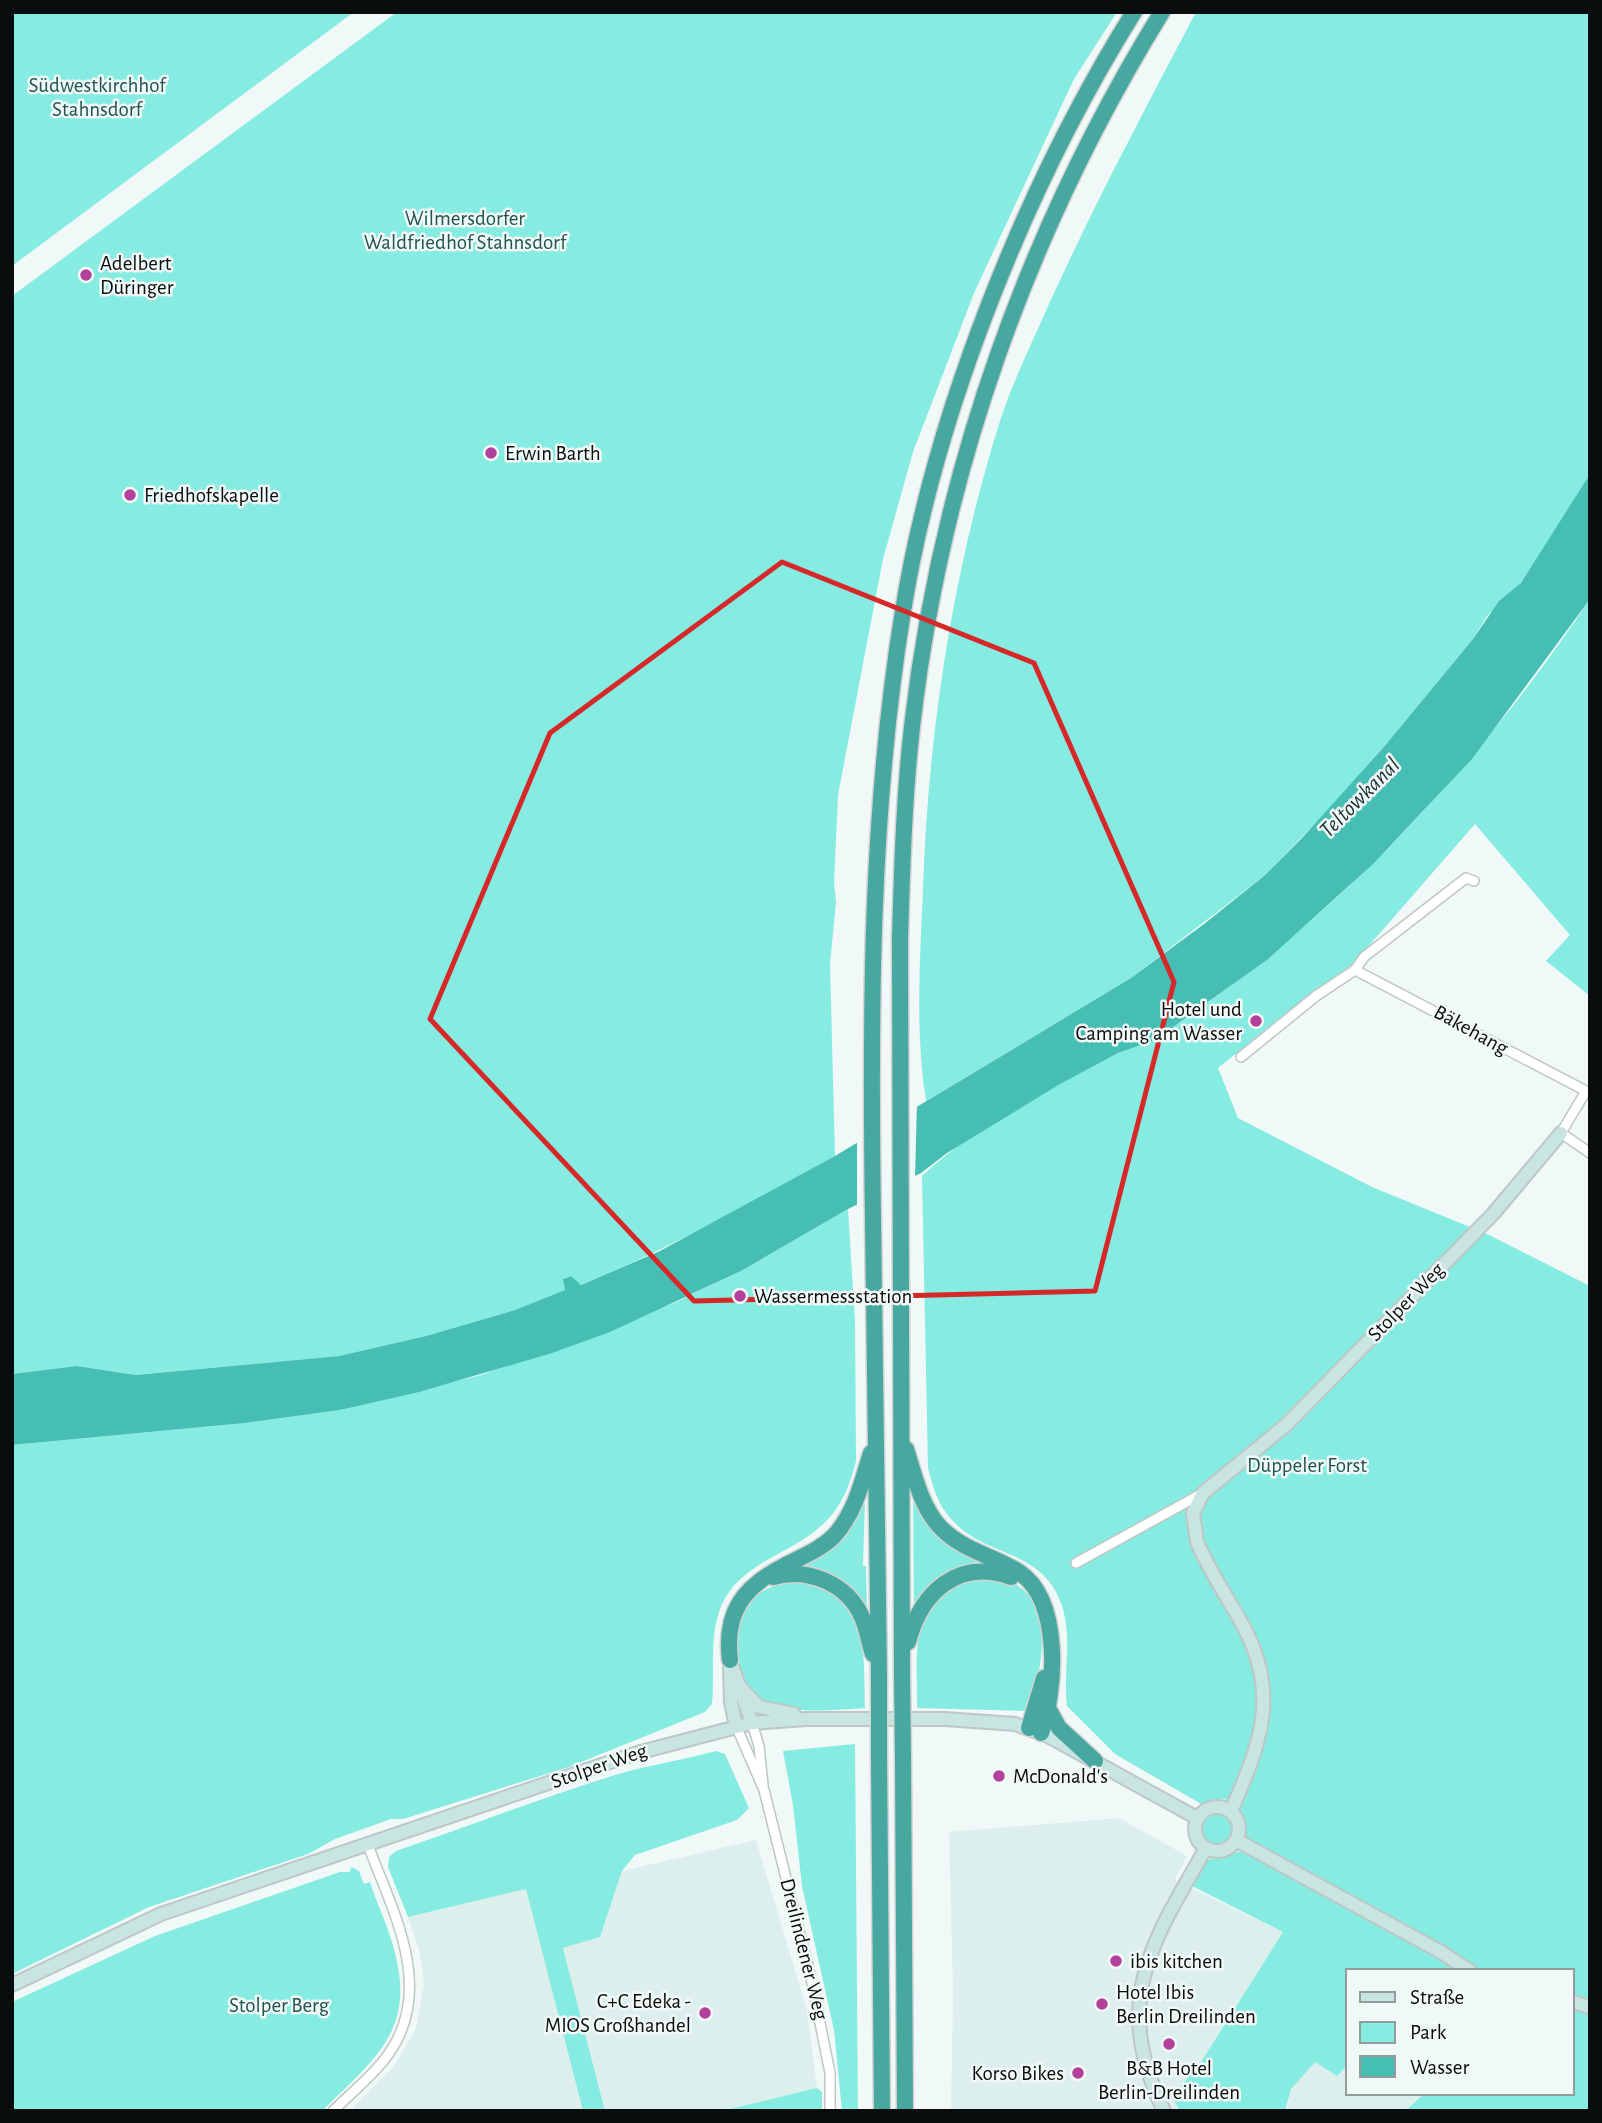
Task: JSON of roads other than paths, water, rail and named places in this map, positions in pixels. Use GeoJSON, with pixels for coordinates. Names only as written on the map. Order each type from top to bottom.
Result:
{"type":"FeatureCollection","features":[{"type":"Feature","properties":{"kind":"highway"},"geometry":{"type":"LineString","coordinates":[[882,2111],[871,1075],[874,887],[881,771],[903,608],[919,531],[954,409],[1009,257],[1071,124],[1134,12]]}},
{"type":"Feature","properties":{"kind":"highway"},"geometry":{"type":"LineString","coordinates":[[905,2111],[898,1075],[902,869],[912,728],[929,615],[956,487],[994,362],[1044,237],[1085,145],[1162,12]]}},
{"type":"Feature","properties":{"kind":"highway"},"geometry":{"type":"LineString","coordinates":[[901,1433],[919,1488],[938,1525],[964,1547],[1018,1572],[1035,1589],[1050,1629],[1048,1708],[1035,1730]]}},
{"type":"Feature","properties":{"kind":"highway"},"geometry":{"type":"LineString","coordinates":[[730,1660],[727,1639],[730,1623],[744,1595],[757,1582],[809,1555],[833,1537],[850,1513],[860,1491],[876,1434]]}},
{"type":"Feature","properties":{"kind":"highway"},"geometry":{"type":"LineString","coordinates":[[902,1670],[920,1609],[933,1591],[949,1579],[963,1573],[998,1572],[1035,1589]]}},
{"type":"Feature","properties":{"kind":"highway"},"geometry":{"type":"LineString","coordinates":[[757,1582],[784,1574],[808,1575],[839,1588],[862,1617],[879,1676]]}},
{"type":"Feature","properties":{"kind":"highway"},"geometry":{"type":"LineString","coordinates":[[1035,1730],[1050,1655]]}},
{"type":"Feature","properties":{"kind":"highway"},"geometry":{"type":"LineString","coordinates":[[1048,1708],[1059,1728],[1095,1761]]}},
{"type":"Feature","properties":{"kind":"street"},"geometry":{"type":"LineString","coordinates":[[1241,1057],[1316,996],[1355,970],[1364,957],[1466,878],[1475,881]]}},
{"type":"Feature","properties":{"kind":"street","name":"Bäkehang"},"geometry":{"type":"LineString","coordinates":[[1355,970],[1586,1091]]}},
{"type":"Feature","properties":{"kind":"street","name":"Stolper Weg"},"geometry":{"type":"LineString","coordinates":[[1076,1563],[1203,1493],[1286,1426],[1522,1183],[1561,1133],[1586,1091]]}},
{"type":"Feature","properties":{"kind":"street"},"geometry":{"type":"LineString","coordinates":[[1561,1133],[1590,1153]]}},
{"type":"Feature","properties":{"kind":"street"},"geometry":{"type":"LineString","coordinates":[[1203,1493],[1193,1513],[1196,1542],[1253,1646],[1263,1681],[1264,1719],[1258,1745],[1230,1811]]}},
{"type":"Feature","properties":{"kind":"street"},"geometry":{"type":"LineString","coordinates":[[730,1660],[752,1723]]}},
{"type":"Feature","properties":{"kind":"street"},"geometry":{"type":"LineString","coordinates":[[730,1660],[731,1702],[736,1726]]}},
{"type":"Feature","properties":{"kind":"street"},"geometry":{"type":"LineString","coordinates":[[741,1688],[759,1707],[769,1712],[797,1714],[806,1719]]}},
{"type":"Feature","properties":{"kind":"street","name":"Stolper Weg"},"geometry":{"type":"LineString","coordinates":[[12,1985],[161,1914],[637,1753],[752,1723],[806,1719],[972,1720],[1035,1730],[1197,1818]]}},
{"type":"Feature","properties":{"kind":"street","name":"Dreilindener Weg"},"geometry":{"type":"LineString","coordinates":[[752,1723],[762,1760],[764,1790]]}},
{"type":"Feature","properties":{"kind":"street","name":"Dreilindener Weg"},"geometry":{"type":"LineString","coordinates":[[736,1726],[764,1790],[822,2024],[830,2073],[830,2111]]}},
{"type":"Feature","properties":{"kind":"street"},"geometry":{"type":"LineString","coordinates":[[1209,1808],[1230,1811],[1238,1821],[1236,1840],[1226,1849],[1206,1849],[1195,1835],[1197,1818],[1209,1808]]}},
{"type":"Feature","properties":{"kind":"street"},"geometry":{"type":"LineString","coordinates":[[1236,1840],[1466,1969]]}},
{"type":"Feature","properties":{"kind":"street"},"geometry":{"type":"LineString","coordinates":[[333,2111],[388,2054],[403,2026],[411,1996],[412,1980],[404,1949],[368,1845]]}},
{"type":"Feature","properties":{"kind":"street"},"geometry":{"type":"LineString","coordinates":[[1164,2111],[1139,2038],[1140,1985],[1156,1939],[1206,1849]]}},
{"type":"Feature","properties":{"kind":"water","name":"Teltowkanal"},"geometry":{"type":"Polygon","coordinates":[[[1590,474],[1590,599],[1472,759],[1373,864],[1268,959],[1155,1040],[1118,1053],[1060,1084],[947,1153],[921,1173],[848,1209],[741,1271],[610,1332],[552,1353],[419,1392],[340,1410],[245,1423],[12,1445],[12,1374],[77,1366],[135,1375],[339,1356],[426,1336],[515,1310],[565,1290],[563,1279],[571,1276],[581,1285],[660,1251],[835,1156],[1131,978],[1264,876],[1301,839],[1383,748],[1473,639],[1499,601],[1521,583],[1590,474]]]}},
{"type":"Feature","properties":{"kind":"place","name":"Adelbert Düringer"},"geometry":{"type":"Point","coordinates":[86,275]}},
{"type":"Feature","properties":{"kind":"place","name":"Erwin Barth"},"geometry":{"type":"Point","coordinates":[491,453]}},
{"type":"Feature","properties":{"kind":"place","name":"Friedhofskapelle"},"geometry":{"type":"Point","coordinates":[130,495]}},
{"type":"Feature","properties":{"kind":"place","name":"Hotel und Camping am Wasser"},"geometry":{"type":"Point","coordinates":[1256,1021]}},
{"type":"Feature","properties":{"kind":"place","name":"Wassermessstation"},"geometry":{"type":"Point","coordinates":[740,1296]}},
{"type":"Feature","properties":{"kind":"place","name":"McDonald's"},"geometry":{"type":"Point","coordinates":[999,1776]}},
{"type":"Feature","properties":{"kind":"place","name":"ibis kitchen"},"geometry":{"type":"Point","coordinates":[1116,1961]}},
{"type":"Feature","properties":{"kind":"place","name":"Hotel Ibis Berlin Dreilinden"},"geometry":{"type":"Point","coordinates":[1102,2004]}},
{"type":"Feature","properties":{"kind":"place","name":"C+C Edeka - MIOS Großhandel"},"geometry":{"type":"Point","coordinates":[705,2013]}},
{"type":"Feature","properties":{"kind":"place","name":"B&B Hotel Berlin-Dreilinden"},"geometry":{"type":"Point","coordinates":[1169,2044]}},
{"type":"Feature","properties":{"kind":"place","name":"Korso Bikes"},"geometry":{"type":"Point","coordinates":[1078,2073]}},
{"type":"Feature","properties":{"kind":"park label","name":"Südwestkirchhof Stahnsdorf"},"geometry":{"type":"Point","coordinates":[97,97]}},
{"type":"Feature","properties":{"kind":"park label","name":"Wilmersdorfer Waldfriedhof Stahnsdorf"},"geometry":{"type":"Point","coordinates":[465,230]}},
{"type":"Feature","properties":{"kind":"park label","name":"Düppeler Forst"},"geometry":{"type":"Point","coordinates":[1307,1465]}},
{"type":"Feature","properties":{"kind":"park label","name":"Stolper Berg"},"geometry":{"type":"Point","coordinates":[279,2005]}}]}
